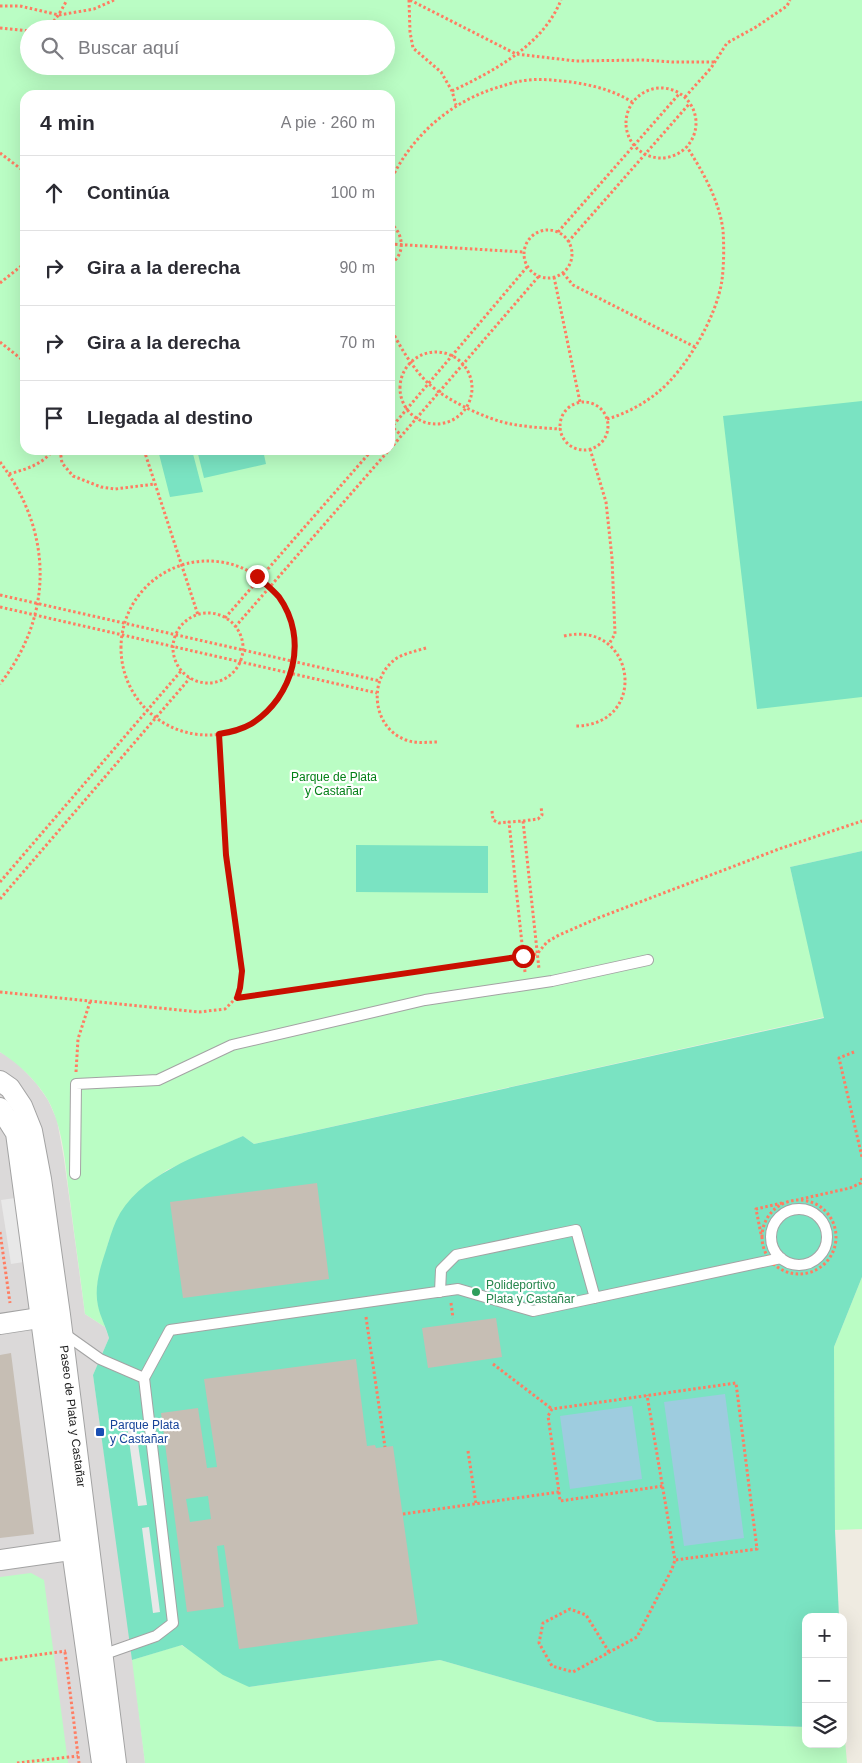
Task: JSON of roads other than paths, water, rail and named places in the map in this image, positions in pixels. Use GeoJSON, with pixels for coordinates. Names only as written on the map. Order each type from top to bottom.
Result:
{"type":"FeatureCollection","features":[{"type":"Feature","properties":{"kind":"street","name":"Paseo de Plata y Castañar"},"geometry":{"type":"LineString","coordinates":[[0,1081],[10,1088],[22,1106],[32,1131],[41,1179],[61,1324],[80,1549]]}},
{"type":"Feature","properties":{"kind":"street","name":"Paseo de Plata y Castañar"},"geometry":{"type":"LineString","coordinates":[[0,1108],[16,1133],[40,1318],[80,1549],[107,1760]]}},
{"type":"Feature","properties":{"kind":"street"},"geometry":{"type":"LineString","coordinates":[[0,1324],[40,1318],[61,1324]]}},
{"type":"Feature","properties":{"kind":"street"},"geometry":{"type":"LineString","coordinates":[[0,1560],[80,1549]]}},
{"type":"Feature","properties":{"kind":"lane"},"geometry":{"type":"LineString","coordinates":[[75,1174],[76,1084],[158,1080],[232,1045],[425,1000],[540,983],[648,960]]}},
{"type":"Feature","properties":{"kind":"lane"},"geometry":{"type":"LineString","coordinates":[[94,1652],[156,1636],[173,1623],[144,1378],[170,1330],[458,1289],[532,1311],[781,1258],[798,1265],[806,1264],[820,1256],[824,1250],[827,1234],[821,1219],[808,1210],[800,1209],[785,1212],[778,1218],[774,1224],[771,1240],[773,1248],[781,1258]]}},
{"type":"Feature","properties":{"kind":"lane"},"geometry":{"type":"LineString","coordinates":[[440,1292],[441,1270],[456,1255],[576,1230],[595,1298]]}},
{"type":"Feature","properties":{"kind":"lane"},"geometry":{"type":"LineString","coordinates":[[61,1324],[100,1359],[144,1378]]}},
{"type":"Feature","properties":{"kind":"water"},"geometry":{"type":"Polygon","coordinates":[[[725,1394],[744,1538],[684,1546],[664,1402],[725,1394]]]}},
{"type":"Feature","properties":{"kind":"water"},"geometry":{"type":"Polygon","coordinates":[[[632,1406],[642,1479],[570,1489],[560,1416],[632,1406]]]}},
{"type":"Feature","properties":{"kind":"place","name":"Polideportivo Plata y Castañar"},"geometry":{"type":"Point","coordinates":[476,1292]}},
{"type":"Feature","properties":{"kind":"place","name":"Parque Plata y Castañar"},"geometry":{"type":"Point","coordinates":[100,1432]}},
{"type":"Feature","properties":{"kind":"park label","name":"Parque de Plata y Castañar"},"geometry":{"type":"Point","coordinates":[334,784]}}]}
